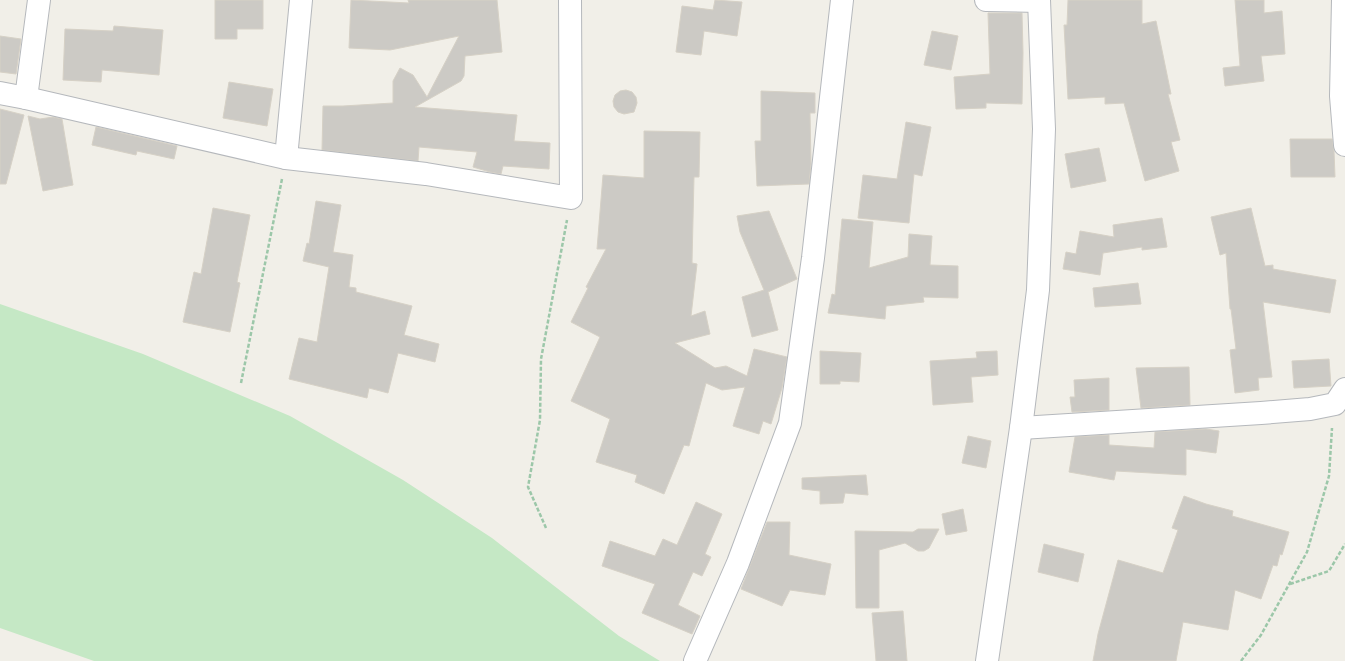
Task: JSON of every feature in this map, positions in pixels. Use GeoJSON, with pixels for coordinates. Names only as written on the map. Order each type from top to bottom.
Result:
{"type":"FeatureCollection","features":[{"type":"Feature","properties":{"kind":"street"},"geometry":{"type":"LineString","coordinates":[[26,98],[39,0]]}},
{"type":"Feature","properties":{"kind":"street"},"geometry":{"type":"LineString","coordinates":[[286,158],[301,0]]}},
{"type":"Feature","properties":{"kind":"street"},"geometry":{"type":"LineString","coordinates":[[0,93],[286,158],[426,174],[571,198],[570,0]]}},
{"type":"Feature","properties":{"kind":"street"},"geometry":{"type":"LineString","coordinates":[[695,661],[738,563],[790,423],[813,258],[842,0]]}},
{"type":"Feature","properties":{"kind":"street"},"geometry":{"type":"LineString","coordinates":[[986,0],[1039,1],[1044,129],[1038,290],[1021,428],[987,661]]}},
{"type":"Feature","properties":{"kind":"street"},"geometry":{"type":"LineString","coordinates":[[1342,0],[1345,146]]}},
{"type":"Feature","properties":{"kind":"street"},"geometry":{"type":"LineString","coordinates":[[1021,428],[1261,414],[1310,409],[1340,396]]}},
{"type":"Feature","properties":{"kind":"path"},"geometry":{"type":"LineString","coordinates":[[242,383],[286,158]]}},
{"type":"Feature","properties":{"kind":"path"},"geometry":{"type":"LineString","coordinates":[[546,528],[528,487],[540,420],[541,359],[571,198]]}},
{"type":"Feature","properties":{"kind":"path"},"geometry":{"type":"LineString","coordinates":[[1241,661],[1261,635],[1307,552],[1329,476],[1331,431],[1340,396]]}},
{"type":"Feature","properties":{"kind":"path"},"geometry":{"type":"LineString","coordinates":[[1290,585],[1329,571],[1345,544]]}},
{"type":"Feature","properties":{"kind":"green space"},"geometry":{"type":"Polygon","coordinates":[[[0,304],[143,354],[290,416],[403,480],[492,538],[619,636],[660,661],[94,661],[0,628],[0,304]]]}},
{"type":"Feature","properties":{"kind":"building"},"geometry":{"type":"Polygon","coordinates":[[[215,0],[263,0],[263,29],[237,29],[237,39],[215,39],[215,0]]]}},
{"type":"Feature","properties":{"kind":"building"},"geometry":{"type":"Polygon","coordinates":[[[351,0],[409,3],[408,0],[497,0],[502,52],[465,56],[464,76],[461,81],[415,107],[517,115],[514,141],[550,143],[549,169],[503,166],[501,174],[473,167],[477,152],[419,147],[418,161],[322,150],[323,106],[393,103],[393,81],[400,68],[413,75],[427,97],[459,36],[390,50],[349,48],[351,0]]]}},
{"type":"Feature","properties":{"kind":"building"},"geometry":{"type":"Polygon","coordinates":[[[715,0],[742,2],[737,36],[704,31],[701,55],[676,52],[682,6],[713,10],[715,0]]]}},
{"type":"Feature","properties":{"kind":"building"},"geometry":{"type":"Polygon","coordinates":[[[1068,0],[1142,0],[1142,24],[1156,21],[1171,94],[1168,94],[1180,140],[1171,142],[1179,171],[1145,181],[1124,103],[1105,104],[1105,97],[1068,99],[1064,25],[1067,25],[1068,0]]]}},
{"type":"Feature","properties":{"kind":"building"},"geometry":{"type":"Polygon","coordinates":[[[1235,0],[1264,0],[1264,13],[1282,11],[1285,54],[1261,56],[1264,81],[1225,86],[1223,68],[1240,66],[1235,0]]]}},
{"type":"Feature","properties":{"kind":"building"},"geometry":{"type":"Polygon","coordinates":[[[988,13],[1022,13],[1022,104],[986,103],[986,108],[956,109],[954,77],[990,74],[988,13]]]}},
{"type":"Feature","properties":{"kind":"building"},"geometry":{"type":"Polygon","coordinates":[[[114,26],[163,30],[159,75],[102,70],[101,82],[63,80],[65,29],[113,31],[114,26]]]}},
{"type":"Feature","properties":{"kind":"building"},"geometry":{"type":"Polygon","coordinates":[[[932,31],[958,36],[951,70],[924,65],[932,31]]]}},
{"type":"Feature","properties":{"kind":"building"},"geometry":{"type":"Polygon","coordinates":[[[0,36],[21,39],[16,74],[0,72],[0,36]]]}},
{"type":"Feature","properties":{"kind":"building"},"geometry":{"type":"Polygon","coordinates":[[[229,82],[273,89],[267,126],[223,118],[229,82]]]}},
{"type":"Feature","properties":{"kind":"building"},"geometry":{"type":"Polygon","coordinates":[[[626,90],[632,92],[636,97],[637,103],[634,112],[624,114],[618,112],[614,107],[613,101],[615,95],[620,91],[626,90]]]}},
{"type":"Feature","properties":{"kind":"building"},"geometry":{"type":"Polygon","coordinates":[[[761,91],[815,93],[815,113],[810,113],[811,164],[809,184],[757,186],[755,141],[761,141],[761,91]]]}},
{"type":"Feature","properties":{"kind":"building"},"geometry":{"type":"Polygon","coordinates":[[[0,109],[24,115],[6,184],[0,184],[0,109]]]}},
{"type":"Feature","properties":{"kind":"building"},"geometry":{"type":"Polygon","coordinates":[[[28,116],[40,119],[53,117],[62,119],[73,185],[43,191],[28,116]]]}},
{"type":"Feature","properties":{"kind":"building"},"geometry":{"type":"Polygon","coordinates":[[[906,122],[931,127],[922,176],[914,174],[909,223],[858,218],[863,175],[897,179],[906,122]]]}},
{"type":"Feature","properties":{"kind":"building"},"geometry":{"type":"Polygon","coordinates":[[[96,127],[177,146],[174,159],[137,151],[136,155],[92,145],[96,127]]]}},
{"type":"Feature","properties":{"kind":"building"},"geometry":{"type":"Polygon","coordinates":[[[644,131],[700,132],[699,177],[694,177],[692,263],[697,264],[691,316],[705,311],[710,334],[675,343],[715,368],[726,366],[747,376],[754,349],[787,357],[782,388],[771,424],[763,421],[759,434],[733,426],[745,387],[722,390],[706,383],[689,446],[684,445],[664,494],[635,482],[637,475],[596,462],[610,419],[571,401],[600,337],[571,322],[588,288],[586,287],[606,249],[597,249],[603,175],[644,178],[644,131]]]}},
{"type":"Feature","properties":{"kind":"building"},"geometry":{"type":"Polygon","coordinates":[[[1290,139],[1332,139],[1335,177],[1291,177],[1290,139]]]}},
{"type":"Feature","properties":{"kind":"building"},"geometry":{"type":"Polygon","coordinates":[[[1099,148],[1106,181],[1071,188],[1065,154],[1099,148]]]}},
{"type":"Feature","properties":{"kind":"building"},"geometry":{"type":"Polygon","coordinates":[[[316,201],[341,205],[333,252],[353,255],[349,287],[356,288],[356,292],[412,306],[404,335],[439,344],[435,362],[398,353],[388,393],[369,388],[367,398],[289,379],[299,338],[317,342],[329,267],[303,261],[307,243],[309,244],[316,201]]]}},
{"type":"Feature","properties":{"kind":"building"},"geometry":{"type":"Polygon","coordinates":[[[213,208],[250,215],[237,282],[240,283],[230,332],[183,322],[194,272],[201,274],[213,208]]]}},
{"type":"Feature","properties":{"kind":"building"},"geometry":{"type":"Polygon","coordinates":[[[1251,208],[1265,266],[1273,265],[1273,269],[1336,280],[1330,313],[1263,302],[1272,377],[1258,378],[1259,390],[1235,393],[1230,350],[1236,349],[1230,309],[1226,253],[1220,255],[1211,217],[1251,208]]]}},
{"type":"Feature","properties":{"kind":"building"},"geometry":{"type":"Polygon","coordinates":[[[769,211],[797,279],[768,292],[778,330],[752,337],[742,297],[764,290],[740,232],[737,216],[769,211]]]}},
{"type":"Feature","properties":{"kind":"building"},"geometry":{"type":"Polygon","coordinates":[[[1162,218],[1167,247],[1142,250],[1142,247],[1103,253],[1100,275],[1063,269],[1066,252],[1076,254],[1080,231],[1114,237],[1113,225],[1162,218]]]}},
{"type":"Feature","properties":{"kind":"building"},"geometry":{"type":"Polygon","coordinates":[[[842,219],[873,222],[869,268],[908,257],[909,234],[932,236],[930,265],[958,266],[958,298],[923,297],[924,302],[886,306],[885,319],[828,313],[832,294],[835,295],[842,219]]]}},
{"type":"Feature","properties":{"kind":"building"},"geometry":{"type":"Polygon","coordinates":[[[1138,283],[1141,304],[1095,307],[1093,288],[1138,283]]]}},
{"type":"Feature","properties":{"kind":"building"},"geometry":{"type":"Polygon","coordinates":[[[820,351],[861,353],[859,382],[840,381],[840,384],[820,384],[820,351]]]}},
{"type":"Feature","properties":{"kind":"building"},"geometry":{"type":"Polygon","coordinates":[[[997,351],[998,375],[971,377],[973,402],[933,405],[930,361],[977,358],[976,352],[997,351]]]}},
{"type":"Feature","properties":{"kind":"building"},"geometry":{"type":"Polygon","coordinates":[[[1329,359],[1331,386],[1294,388],[1292,361],[1329,359]]]}},
{"type":"Feature","properties":{"kind":"building"},"geometry":{"type":"Polygon","coordinates":[[[1189,367],[1190,405],[1141,408],[1136,368],[1189,367]]]}},
{"type":"Feature","properties":{"kind":"building"},"geometry":{"type":"Polygon","coordinates":[[[1109,378],[1109,410],[1072,412],[1070,397],[1075,397],[1074,380],[1109,378]]]}},
{"type":"Feature","properties":{"kind":"building"},"geometry":{"type":"Polygon","coordinates":[[[1206,429],[1219,431],[1216,453],[1186,449],[1186,475],[1116,471],[1114,480],[1069,472],[1075,437],[1109,435],[1109,445],[1154,448],[1155,432],[1206,429]]]}},
{"type":"Feature","properties":{"kind":"building"},"geometry":{"type":"Polygon","coordinates":[[[968,436],[991,441],[986,468],[962,463],[968,436]]]}},
{"type":"Feature","properties":{"kind":"building"},"geometry":{"type":"Polygon","coordinates":[[[866,475],[868,495],[845,493],[843,503],[820,504],[820,491],[802,489],[802,478],[866,475]]]}},
{"type":"Feature","properties":{"kind":"building"},"geometry":{"type":"Polygon","coordinates":[[[1184,496],[1206,504],[1233,511],[1232,516],[1289,532],[1282,555],[1280,554],[1277,566],[1273,565],[1261,599],[1235,590],[1228,630],[1183,622],[1176,661],[1093,661],[1098,634],[1118,560],[1163,573],[1178,530],[1172,528],[1184,496]]]}},
{"type":"Feature","properties":{"kind":"building"},"geometry":{"type":"Polygon","coordinates":[[[696,502],[722,514],[705,554],[711,557],[702,576],[693,572],[678,605],[700,616],[692,634],[642,613],[655,584],[602,566],[610,541],[655,556],[663,539],[677,545],[696,502]]]}},
{"type":"Feature","properties":{"kind":"building"},"geometry":{"type":"Polygon","coordinates":[[[963,509],[967,531],[946,535],[942,514],[963,509]]]}},
{"type":"Feature","properties":{"kind":"building"},"geometry":{"type":"Polygon","coordinates":[[[767,522],[790,522],[789,555],[831,564],[825,595],[790,590],[782,606],[741,589],[767,522]]]}},
{"type":"Feature","properties":{"kind":"building"},"geometry":{"type":"Polygon","coordinates":[[[918,529],[939,529],[929,548],[924,551],[918,551],[905,543],[879,550],[879,608],[856,608],[855,531],[913,532],[918,529]]]}},
{"type":"Feature","properties":{"kind":"building"},"geometry":{"type":"Polygon","coordinates":[[[1044,544],[1084,554],[1078,582],[1038,572],[1044,544]]]}},
{"type":"Feature","properties":{"kind":"building"},"geometry":{"type":"Polygon","coordinates":[[[903,611],[907,661],[876,661],[872,613],[903,611]]]}}]}
